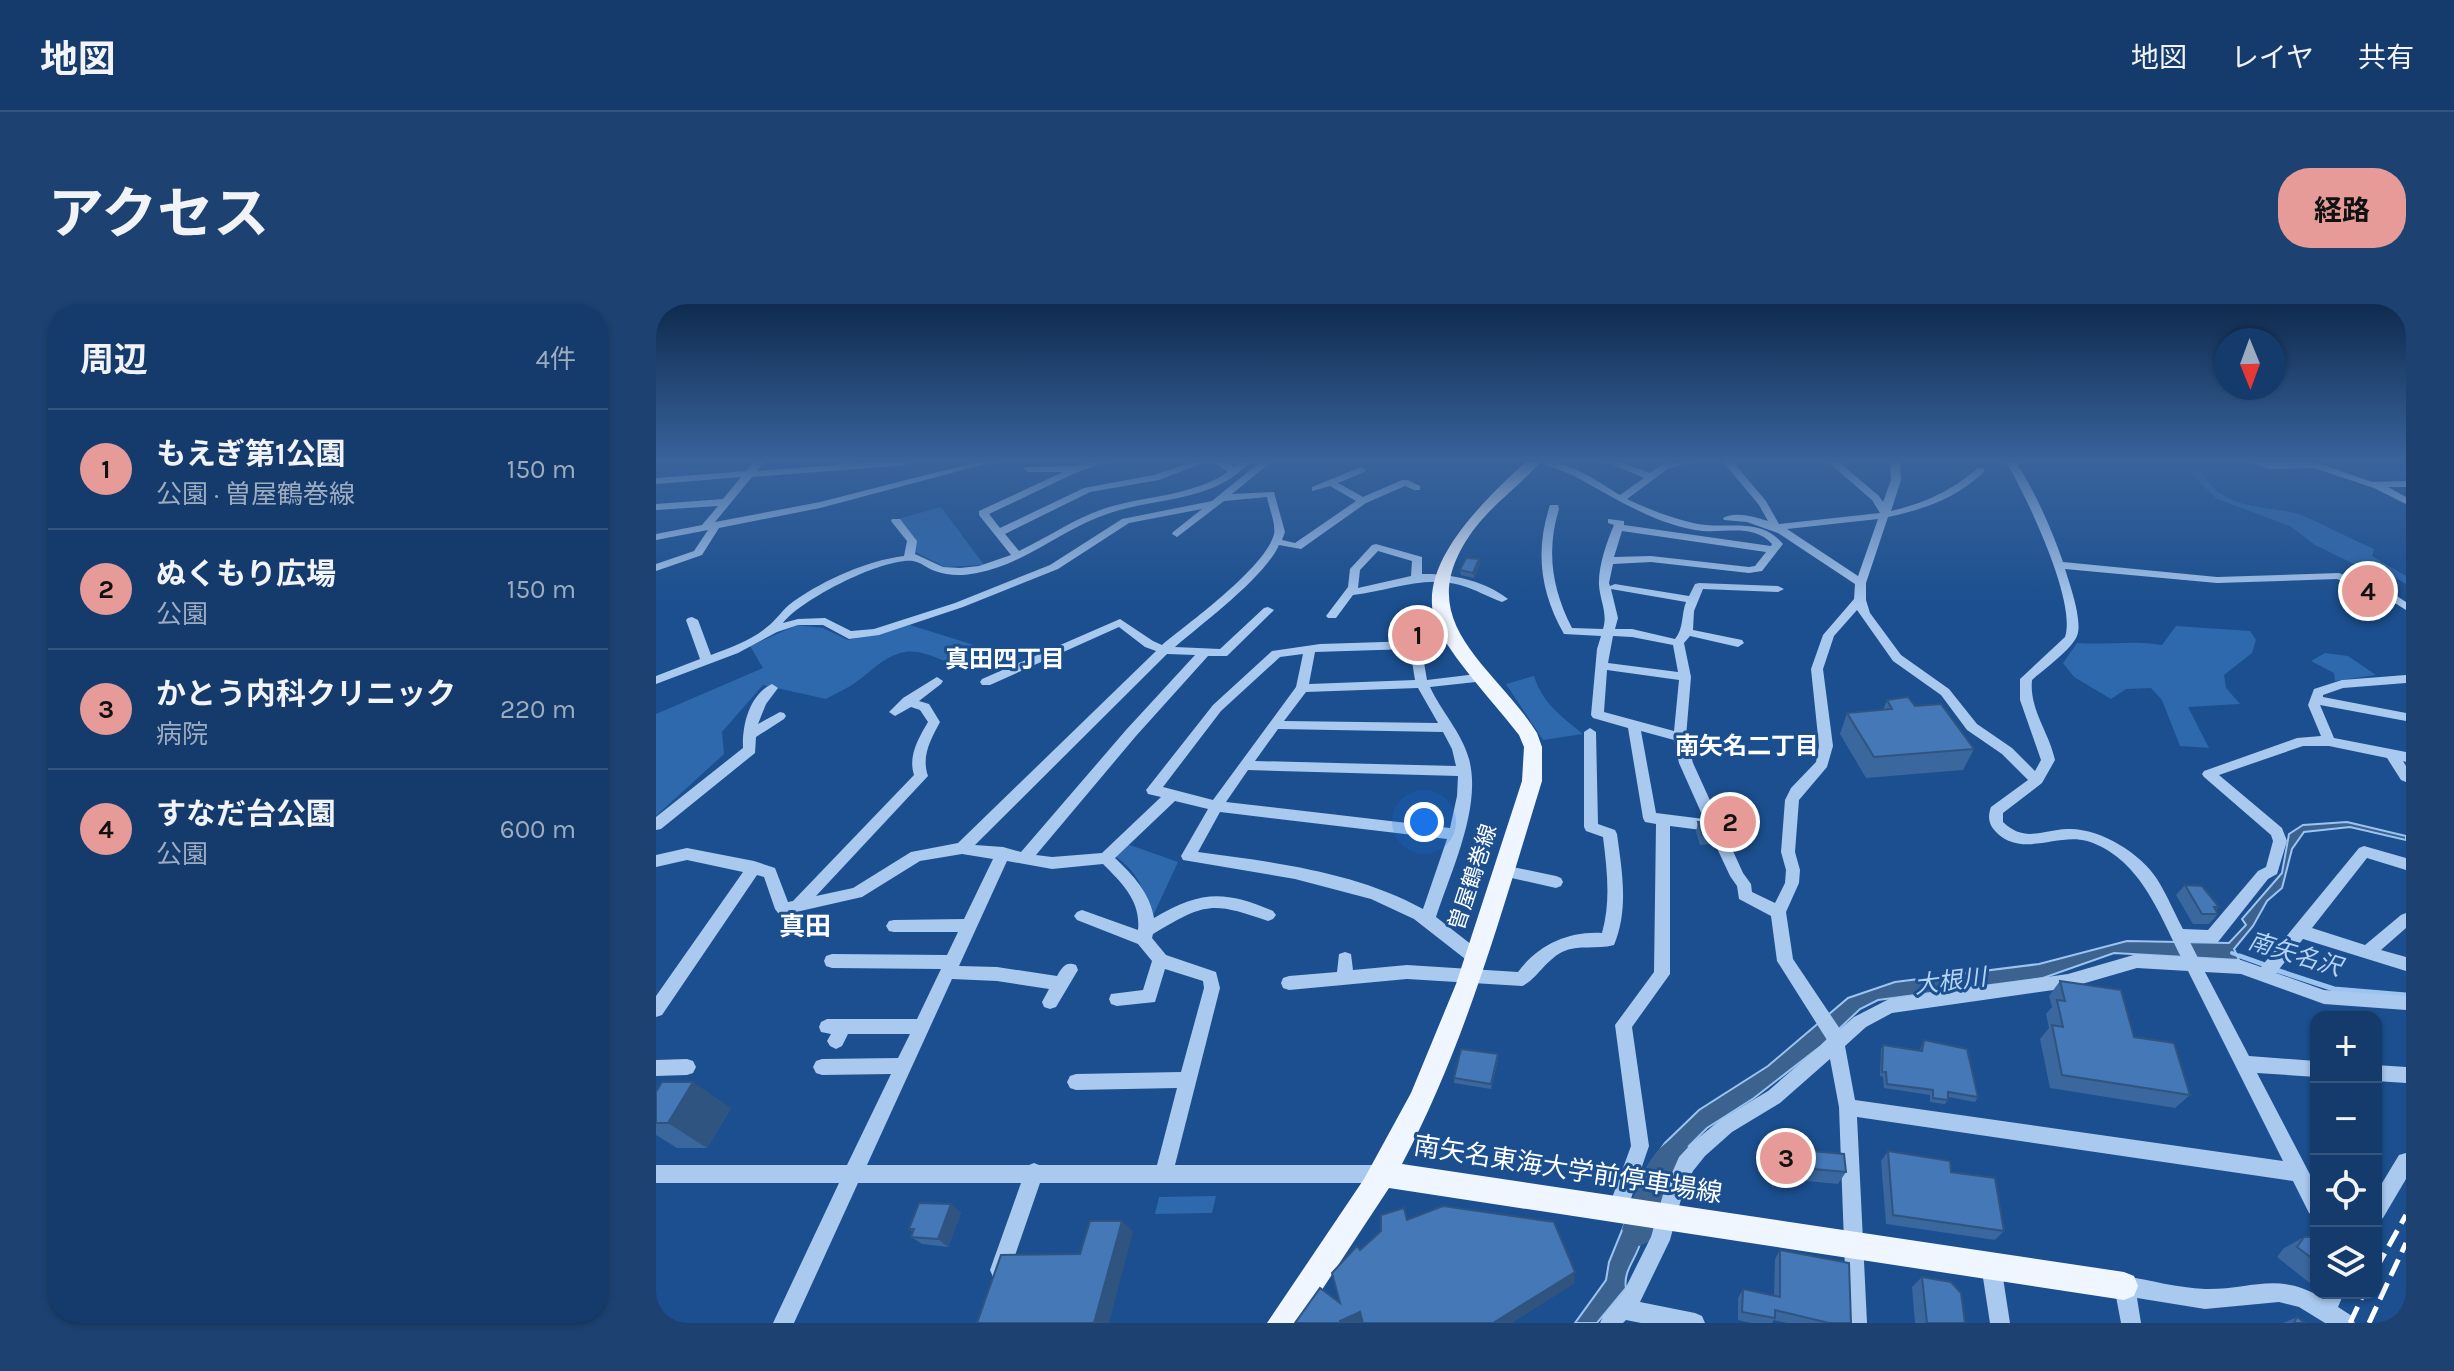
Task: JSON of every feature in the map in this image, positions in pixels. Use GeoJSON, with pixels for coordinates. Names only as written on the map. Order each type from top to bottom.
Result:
{"type":"FeatureCollection","features":[{"type":"Feature","properties":{"kind":"main road","name":"曽屋鶴巻線"},"geometry":{"type":"LineString","coordinates":[[1282,1323],[1329,1259],[1383,1174],[1430,1078],[1472,967],[1532,781],[1533,747],[1522,723],[1443,623],[1440,604],[1459,542],[1485,510]]}},
{"type":"Feature","properties":{"kind":"main road","name":"南矢名東海大学前停車場線"},"geometry":{"type":"LineString","coordinates":[[1383,1174],[2124,1286]]}},
{"type":"Feature","properties":{"kind":"street"},"geometry":{"type":"LineString","coordinates":[[656,568],[698,553],[722,510]]}},
{"type":"Feature","properties":{"kind":"street"},"geometry":{"type":"LineString","coordinates":[[656,537],[796,510]]}},
{"type":"Feature","properties":{"kind":"street"},"geometry":{"type":"LineString","coordinates":[[990,510],[983,513],[1017,556]]}},
{"type":"Feature","properties":{"kind":"street"},"geometry":{"type":"LineString","coordinates":[[999,533],[1047,510]]}},
{"type":"Feature","properties":{"kind":"street"},"geometry":{"type":"LineString","coordinates":[[896,521],[912,541],[909,555],[938,569],[960,572],[996,565],[1102,513],[1118,510]]}},
{"type":"Feature","properties":{"kind":"street"},"geometry":{"type":"LineString","coordinates":[[656,680],[707,661],[773,629],[816,620],[849,635],[875,632],[972,600],[1054,567],[1126,521],[1177,510]]}},
{"type":"Feature","properties":{"kind":"street"},"geometry":{"type":"LineString","coordinates":[[1177,534],[1208,510]]}},
{"type":"Feature","properties":{"kind":"street"},"geometry":{"type":"LineString","coordinates":[[962,848],[1164,650],[1239,586],[1279,542],[1275,510]]}},
{"type":"Feature","properties":{"kind":"street"},"geometry":{"type":"LineString","coordinates":[[1279,542],[1297,547],[1351,510]]}},
{"type":"Feature","properties":{"kind":"street"},"geometry":{"type":"LineString","coordinates":[[1553,510],[1549,524],[1546,576],[1553,603],[1568,631],[1738,643]]}},
{"type":"Feature","properties":{"kind":"street"},"geometry":{"type":"LineString","coordinates":[[1607,561],[1651,559],[1758,569],[1773,550],[1776,540],[1751,529],[1700,528],[1648,510]]}},
{"type":"Feature","properties":{"kind":"street"},"geometry":{"type":"LineString","coordinates":[[1659,510],[1700,519],[1748,517],[1777,526],[1828,565],[1861,583]]}},
{"type":"Feature","properties":{"kind":"street"},"geometry":{"type":"LineString","coordinates":[[1768,510],[1777,526]]}},
{"type":"Feature","properties":{"kind":"street"},"geometry":{"type":"LineString","coordinates":[[1883,510],[1885,513]]}},
{"type":"Feature","properties":{"kind":"street"},"geometry":{"type":"LineString","coordinates":[[1886,510],[1861,583],[1860,600],[1876,632],[1897,658],[1945,692],[1972,727],[2007,751],[2037,780]]}},
{"type":"Feature","properties":{"kind":"street"},"geometry":{"type":"LineString","coordinates":[[1777,526],[1910,510]]}},
{"type":"Feature","properties":{"kind":"street"},"geometry":{"type":"LineString","coordinates":[[2036,510],[2046,529],[2057,565],[2073,633],[2026,679],[2027,703],[2047,748],[2048,760],[2037,780],[1996,811],[1996,824],[2002,832],[2032,842],[2054,836],[2084,835],[2106,844],[2150,880],[2310,1195]]}},
{"type":"Feature","properties":{"kind":"street"},"geometry":{"type":"LineString","coordinates":[[1680,737],[1597,715],[1603,649],[1612,618],[1604,583],[1615,524],[1773,550]]}},
{"type":"Feature","properties":{"kind":"street"},"geometry":{"type":"LineString","coordinates":[[1685,563],[1694,536]]}},
{"type":"Feature","properties":{"kind":"street"},"geometry":{"type":"LineString","coordinates":[[1051,539],[1076,552]]}},
{"type":"Feature","properties":{"kind":"street"},"geometry":{"type":"LineString","coordinates":[[1332,616],[1349,592],[1355,569],[1376,547],[1418,559],[1416,578]]}},
{"type":"Feature","properties":{"kind":"street"},"geometry":{"type":"LineString","coordinates":[[773,629],[776,621],[810,593],[912,557]]}},
{"type":"Feature","properties":{"kind":"street"},"geometry":{"type":"LineString","coordinates":[[2057,565],[2217,580],[2339,576],[2352,582],[2368,582],[2406,607]]}},
{"type":"Feature","properties":{"kind":"street"},"geometry":{"type":"LineString","coordinates":[[1702,572],[1688,611],[1683,638],[1685,677],[1680,737],[1689,773],[1737,876],[1744,884],[1744,895],[1778,912]]}},
{"type":"Feature","properties":{"kind":"street"},"geometry":{"type":"LineString","coordinates":[[1349,592],[1416,578],[1481,586],[1502,599]]}},
{"type":"Feature","properties":{"kind":"street"},"geometry":{"type":"LineString","coordinates":[[1699,586],[1778,589]]}},
{"type":"Feature","properties":{"kind":"street"},"geometry":{"type":"LineString","coordinates":[[1615,587],[1694,600]]}},
{"type":"Feature","properties":{"kind":"street"},"geometry":{"type":"LineString","coordinates":[[1857,1323],[1848,1107],[1835,1040],[1785,961],[1778,912],[1792,883],[1793,870],[1788,852],[1792,800],[1822,764],[1826,746],[1817,669],[1829,635],[1860,600]]}},
{"type":"Feature","properties":{"kind":"street"},"geometry":{"type":"LineString","coordinates":[[986,682],[1120,622],[1149,644],[1164,650],[1223,653],[1268,610]]}},
{"type":"Feature","properties":{"kind":"street"},"geometry":{"type":"LineString","coordinates":[[692,620],[707,661]]}},
{"type":"Feature","properties":{"kind":"street"},"geometry":{"type":"LineString","coordinates":[[1367,646],[1369,631]]}},
{"type":"Feature","properties":{"kind":"street"},"geometry":{"type":"LineString","coordinates":[[1427,921],[1454,834],[1463,800],[1463,761],[1423,684],[1415,645],[1276,654],[1217,708],[1153,790],[1215,806],[1454,834]]}},
{"type":"Feature","properties":{"kind":"street"},"geometry":{"type":"LineString","coordinates":[[1310,650],[1302,688],[1215,806],[1188,856],[1261,866],[1384,898],[1427,921],[1472,967]]}},
{"type":"Feature","properties":{"kind":"street"},"geometry":{"type":"LineString","coordinates":[[1025,858],[1205,652]]}},
{"type":"Feature","properties":{"kind":"street"},"geometry":{"type":"LineString","coordinates":[[1603,666],[1685,677]]}},
{"type":"Feature","properties":{"kind":"street"},"geometry":{"type":"LineString","coordinates":[[1302,688],[1423,684],[1485,677]]}},
{"type":"Feature","properties":{"kind":"street"},"geometry":{"type":"LineString","coordinates":[[2329,741],[2314,700],[2318,692],[2328,687],[2406,679]]}},
{"type":"Feature","properties":{"kind":"street"},"geometry":{"type":"LineString","coordinates":[[895,712],[937,681]]}},
{"type":"Feature","properties":{"kind":"street"},"geometry":{"type":"LineString","coordinates":[[656,825],[750,750],[748,736],[752,717],[772,688]]}},
{"type":"Feature","properties":{"kind":"street"},"geometry":{"type":"LineString","coordinates":[[2314,700],[2406,717]]}},
{"type":"Feature","properties":{"kind":"street"},"geometry":{"type":"LineString","coordinates":[[798,905],[921,776],[917,764],[934,722],[925,707],[907,701]]}},
{"type":"Feature","properties":{"kind":"street"},"geometry":{"type":"LineString","coordinates":[[748,736],[781,716]]}},
{"type":"Feature","properties":{"kind":"street"},"geometry":{"type":"LineString","coordinates":[[1274,725],[1447,728]]}},
{"type":"Feature","properties":{"kind":"street"},"geometry":{"type":"LineString","coordinates":[[1634,726],[1650,818],[1716,826]]}},
{"type":"Feature","properties":{"kind":"street"},"geometry":{"type":"LineString","coordinates":[[1289,983],[1472,967],[1522,979],[1535,959],[1561,945],[1585,937],[1608,940],[1615,915],[1616,883],[1610,834],[1591,827],[1594,796],[1589,758],[1590,732]]}},
{"type":"Feature","properties":{"kind":"street"},"geometry":{"type":"LineString","coordinates":[[2182,938],[2212,937],[2263,875],[2272,870],[2280,841],[2277,832],[2209,774],[2302,741],[2329,741],[2406,757]]}},
{"type":"Feature","properties":{"kind":"street"},"geometry":{"type":"LineString","coordinates":[[2391,753],[2406,777]]}},
{"type":"Feature","properties":{"kind":"street"},"geometry":{"type":"LineString","coordinates":[[1245,765],[1463,771]]}},
{"type":"Feature","properties":{"kind":"street"},"geometry":{"type":"LineString","coordinates":[[656,861],[687,854],[770,872],[783,909],[857,893],[916,856],[962,848],[1052,863],[1106,858],[1172,795]]}},
{"type":"Feature","properties":{"kind":"street"},"geometry":{"type":"LineString","coordinates":[[1622,1210],[1640,1146],[1623,1025],[1662,974],[1663,821]]}},
{"type":"Feature","properties":{"kind":"street"},"geometry":{"type":"LineString","coordinates":[[2265,975],[2364,852],[2406,864]]}},
{"type":"Feature","properties":{"kind":"street"},"geometry":{"type":"LineString","coordinates":[[783,1323],[856,1173],[1003,853]]}},
{"type":"Feature","properties":{"kind":"street"},"geometry":{"type":"LineString","coordinates":[[1106,858],[1140,892],[1145,935],[1160,960],[1210,977],[1212,988],[1164,1172]]}},
{"type":"Feature","properties":{"kind":"street"},"geometry":{"type":"LineString","coordinates":[[656,1010],[754,867]]}},
{"type":"Feature","properties":{"kind":"street"},"geometry":{"type":"LineString","coordinates":[[1503,871],[1556,882]]}},
{"type":"Feature","properties":{"kind":"street"},"geometry":{"type":"LineString","coordinates":[[1145,935],[1176,913],[1214,900],[1236,900],[1268,915]]}},
{"type":"Feature","properties":{"kind":"street"},"geometry":{"type":"LineString","coordinates":[[1082,916],[1145,935]]}},
{"type":"Feature","properties":{"kind":"street"},"geometry":{"type":"LineString","coordinates":[[2368,951],[2406,919]]}},
{"type":"Feature","properties":{"kind":"street"},"geometry":{"type":"LineString","coordinates":[[894,926],[970,925]]}},
{"type":"Feature","properties":{"kind":"street"},"geometry":{"type":"LineString","coordinates":[[2299,931],[2406,964]]}},
{"type":"Feature","properties":{"kind":"street"},"geometry":{"type":"LineString","coordinates":[[1345,959],[1345,978]]}},
{"type":"Feature","properties":{"kind":"street"},"geometry":{"type":"LineString","coordinates":[[1117,999],[1149,997],[1160,960]]}},
{"type":"Feature","properties":{"kind":"street"},"geometry":{"type":"LineString","coordinates":[[1695,1323],[1616,1316],[1660,1240],[1674,1191],[1698,1150],[1726,1126],[1774,1097],[1835,1040],[1889,1006],[2068,981],[2137,961],[2241,967],[2324,997],[2406,1003]]}},
{"type":"Feature","properties":{"kind":"street"},"geometry":{"type":"LineString","coordinates":[[841,965],[950,967],[997,974],[1065,977],[1050,1002]]}},
{"type":"Feature","properties":{"kind":"street"},"geometry":{"type":"LineString","coordinates":[[835,1032],[923,1026]]}},
{"type":"Feature","properties":{"kind":"street"},"geometry":{"type":"LineString","coordinates":[[2245,1064],[2310,1069]]}},
{"type":"Feature","properties":{"kind":"street"},"geometry":{"type":"LineString","coordinates":[[822,1067],[905,1066]]}},
{"type":"Feature","properties":{"kind":"street"},"geometry":{"type":"LineString","coordinates":[[656,1068],[687,1067]]}},
{"type":"Feature","properties":{"kind":"street"},"geometry":{"type":"LineString","coordinates":[[2382,1073],[2406,1075]]}},
{"type":"Feature","properties":{"kind":"street"},"geometry":{"type":"LineString","coordinates":[[1076,1082],[1188,1080]]}},
{"type":"Feature","properties":{"kind":"street"},"geometry":{"type":"LineString","coordinates":[[1848,1107],[2298,1172]]}},
{"type":"Feature","properties":{"kind":"street"},"geometry":{"type":"LineString","coordinates":[[2382,1201],[2406,1162]]}},
{"type":"Feature","properties":{"kind":"street"},"geometry":{"type":"LineString","coordinates":[[991,1296],[1034,1172]]}},
{"type":"Feature","properties":{"kind":"street"},"geometry":{"type":"LineString","coordinates":[[656,1174],[1383,1174]]}},
{"type":"Feature","properties":{"kind":"street"},"geometry":{"type":"LineString","coordinates":[[1991,1265],[2000,1323]]}},
{"type":"Feature","properties":{"kind":"street"},"geometry":{"type":"LineString","coordinates":[[2131,1323],[2124,1286],[2205,1299],[2279,1292],[2330,1302],[2345,1323]]}},
{"type":"Feature","properties":{"kind":"shaded area"},"geometry":{"type":"Polygon","coordinates":[[[943,510],[984,565],[945,567],[915,552],[915,538],[898,519],[943,510]]]}},
{"type":"Feature","properties":{"kind":"shaded area"},"geometry":{"type":"Polygon","coordinates":[[[2246,510],[2274,510],[2306,517],[2374,549],[2372,556],[2406,576],[2406,584],[2396,578],[2383,578],[2315,545],[2290,526],[2246,510]]]}},
{"type":"Feature","properties":{"kind":"shaded area"},"geometry":{"type":"Polygon","coordinates":[[[1396,620],[1433,622],[1445,646],[1419,650],[1394,643],[1396,620]]]}},
{"type":"Feature","properties":{"kind":"shaded area"},"geometry":{"type":"Polygon","coordinates":[[[797,625],[823,628],[848,640],[910,625],[1003,654],[971,665],[912,651],[900,653],[826,699],[763,685],[722,732],[724,754],[656,816],[656,714],[763,668],[750,646],[797,625]]]}},
{"type":"Feature","properties":{"kind":"shaded area"},"geometry":{"type":"Polygon","coordinates":[[[2176,626],[2250,631],[2256,640],[2252,653],[2224,675],[2226,688],[2240,704],[2188,707],[2209,748],[2180,746],[2162,700],[2151,688],[2126,689],[2111,699],[2074,677],[2063,663],[2077,643],[2162,645],[2176,626]]]}},
{"type":"Feature","properties":{"kind":"shaded area"},"geometry":{"type":"Polygon","coordinates":[[[2325,653],[2348,656],[2376,675],[2335,681],[2334,673],[2311,661],[2325,653]]]}},
{"type":"Feature","properties":{"kind":"shaded area"},"geometry":{"type":"Polygon","coordinates":[[[1534,676],[1548,702],[1583,734],[1543,740],[1506,684],[1534,676]]]}},
{"type":"Feature","properties":{"kind":"shaded area"},"geometry":{"type":"Polygon","coordinates":[[[1711,808],[1738,808],[1745,835],[1725,835],[1711,808]]]}},
{"type":"Feature","properties":{"kind":"shaded area"},"geometry":{"type":"Polygon","coordinates":[[[1127,844],[1178,862],[1151,920],[1140,884],[1130,869],[1115,856],[1127,844]]]}},
{"type":"Feature","properties":{"kind":"shaded area"},"geometry":{"type":"Polygon","coordinates":[[[1216,1196],[1212,1213],[1155,1214],[1159,1197],[1216,1196]]]}},
{"type":"Feature","properties":{"kind":"water"},"geometry":{"type":"Polygon","coordinates":[[[2347,822],[2406,836],[2406,840],[2350,827],[2304,832],[2292,849],[2282,888],[2267,901],[2253,926],[2234,949],[2239,960],[2114,953],[2043,978],[1878,1000],[1860,1009],[1821,1046],[1754,1098],[1707,1128],[1686,1149],[1667,1179],[1662,1178],[1654,1184],[1646,1200],[1639,1247],[1627,1272],[1626,1288],[1597,1323],[1575,1323],[1606,1280],[1609,1262],[1647,1169],[1665,1143],[1699,1110],[1768,1066],[1848,998],[1895,982],[2039,964],[2127,941],[2229,943],[2246,925],[2242,919],[2282,873],[2289,834],[2303,825],[2347,822]]]}},
{"type":"Feature","properties":{"kind":"building"},"geometry":{"type":"Polygon","coordinates":[[[1466,558],[1479,559],[1473,573],[1460,570],[1466,558]]]}},
{"type":"Feature","properties":{"kind":"building"},"geometry":{"type":"Polygon","coordinates":[[[1908,697],[1915,706],[1941,704],[1974,749],[1874,757],[1847,713],[1892,709],[1887,700],[1908,697]]]}},
{"type":"Feature","properties":{"kind":"building"},"geometry":{"type":"Polygon","coordinates":[[[1698,822],[1709,823],[1713,834],[1702,835],[1698,822]]]}},
{"type":"Feature","properties":{"kind":"building"},"geometry":{"type":"Polygon","coordinates":[[[2185,885],[2202,886],[2219,907],[2214,907],[2218,914],[2202,914],[2185,885]]]}},
{"type":"Feature","properties":{"kind":"building"},"geometry":{"type":"Polygon","coordinates":[[[2060,981],[2121,990],[2134,1037],[2174,1043],[2190,1095],[2062,1075],[2052,1025],[2063,1027],[2057,1000],[2065,1001],[2060,981]]]}},
{"type":"Feature","properties":{"kind":"building"},"geometry":{"type":"Polygon","coordinates":[[[1924,1040],[1967,1049],[1978,1097],[1948,1092],[1948,1100],[1933,1098],[1933,1090],[1887,1084],[1886,1072],[1882,1072],[1883,1045],[1922,1051],[1924,1040]]]}},
{"type":"Feature","properties":{"kind":"building"},"geometry":{"type":"Polygon","coordinates":[[[1461,1049],[1498,1054],[1491,1084],[1454,1078],[1461,1049]]]}},
{"type":"Feature","properties":{"kind":"building"},"geometry":{"type":"Polygon","coordinates":[[[662,1082],[693,1082],[668,1123],[656,1123],[656,1092],[662,1082]]]}},
{"type":"Feature","properties":{"kind":"building"},"geometry":{"type":"Polygon","coordinates":[[[1811,1151],[1844,1154],[1846,1172],[1813,1169],[1811,1151]]]}},
{"type":"Feature","properties":{"kind":"building"},"geometry":{"type":"Polygon","coordinates":[[[1888,1151],[1950,1161],[1951,1172],[1995,1178],[2004,1231],[1893,1215],[1888,1151]]]}},
{"type":"Feature","properties":{"kind":"building"},"geometry":{"type":"Polygon","coordinates":[[[919,1203],[951,1204],[938,1239],[911,1237],[914,1229],[909,1229],[919,1203]]]}},
{"type":"Feature","properties":{"kind":"building"},"geometry":{"type":"Polygon","coordinates":[[[1443,1206],[1554,1222],[1575,1272],[1493,1323],[1363,1323],[1360,1312],[1340,1323],[1295,1323],[1320,1288],[1340,1303],[1332,1273],[1357,1246],[1360,1250],[1381,1231],[1381,1215],[1404,1208],[1407,1220],[1443,1206]]]}},
{"type":"Feature","properties":{"kind":"building"},"geometry":{"type":"Polygon","coordinates":[[[1090,1221],[1122,1221],[1094,1323],[977,1323],[1001,1255],[1080,1254],[1090,1221]]]}},
{"type":"Feature","properties":{"kind":"building"},"geometry":{"type":"Polygon","coordinates":[[[2304,1237],[2310,1237],[2310,1257],[2297,1247],[2304,1237]]]}},
{"type":"Feature","properties":{"kind":"building"},"geometry":{"type":"Polygon","coordinates":[[[1780,1250],[1849,1263],[1851,1323],[1829,1323],[1775,1310],[1775,1318],[1742,1312],[1743,1289],[1780,1297],[1780,1250]]]}},
{"type":"Feature","properties":{"kind":"building"},"geometry":{"type":"Polygon","coordinates":[[[1922,1277],[1951,1282],[1961,1293],[1965,1323],[1927,1323],[1922,1277]]]}},
{"type":"Feature","properties":{"kind":"waterway","name":"南矢名沢"},"geometry":{"type":"LineString","coordinates":[[2232,953],[2245,958]]}},
{"type":"Feature","properties":{"kind":"waterway","name":"南矢名沢"},"geometry":{"type":"LineString","coordinates":[[2240,956],[2268,966]]}},
{"type":"Feature","properties":{"kind":"waterway","name":"南矢名沢"},"geometry":{"type":"LineString","coordinates":[[2276,970],[2334,989],[2406,995]]}},
{"type":"Feature","properties":{"kind":"waterway","name":"大根川"},"geometry":{"type":"LineString","coordinates":[[1639,1229],[1659,1178],[1675,1154]]}},
{"type":"Feature","properties":{"kind":"railway"},"geometry":{"type":"LineString","coordinates":[[2382,1258],[2406,1215]]}},
{"type":"Feature","properties":{"kind":"railway"},"geometry":{"type":"LineString","coordinates":[[2369,1323],[2406,1243]]}},
{"type":"Feature","properties":{"kind":"railway"},"geometry":{"type":"LineString","coordinates":[[2350,1323],[2361,1299]]}},
{"type":"Feature","properties":{"kind":"place","name":"すなだ台公園"},"geometry":{"type":"Point","coordinates":[2368,591]}},
{"type":"Feature","properties":{"kind":"place","name":"もえぎ第1公園"},"geometry":{"type":"Point","coordinates":[1418,635]}},
{"type":"Feature","properties":{"kind":"place","name":"ぬくもり広場"},"geometry":{"type":"Point","coordinates":[1730,822]}},
{"type":"Feature","properties":{"kind":"place","name":"かとう内科クリニック"},"geometry":{"type":"Point","coordinates":[1786,1158]}},
{"type":"Feature","properties":{"kind":"district","name":"真田四丁目"},"geometry":{"type":"Point","coordinates":[1005,659]}},
{"type":"Feature","properties":{"kind":"district","name":"南矢名二丁目"},"geometry":{"type":"Point","coordinates":[1747,746]}},
{"type":"Feature","properties":{"kind":"district","name":"真田"},"geometry":{"type":"Point","coordinates":[805,926]}}]}
